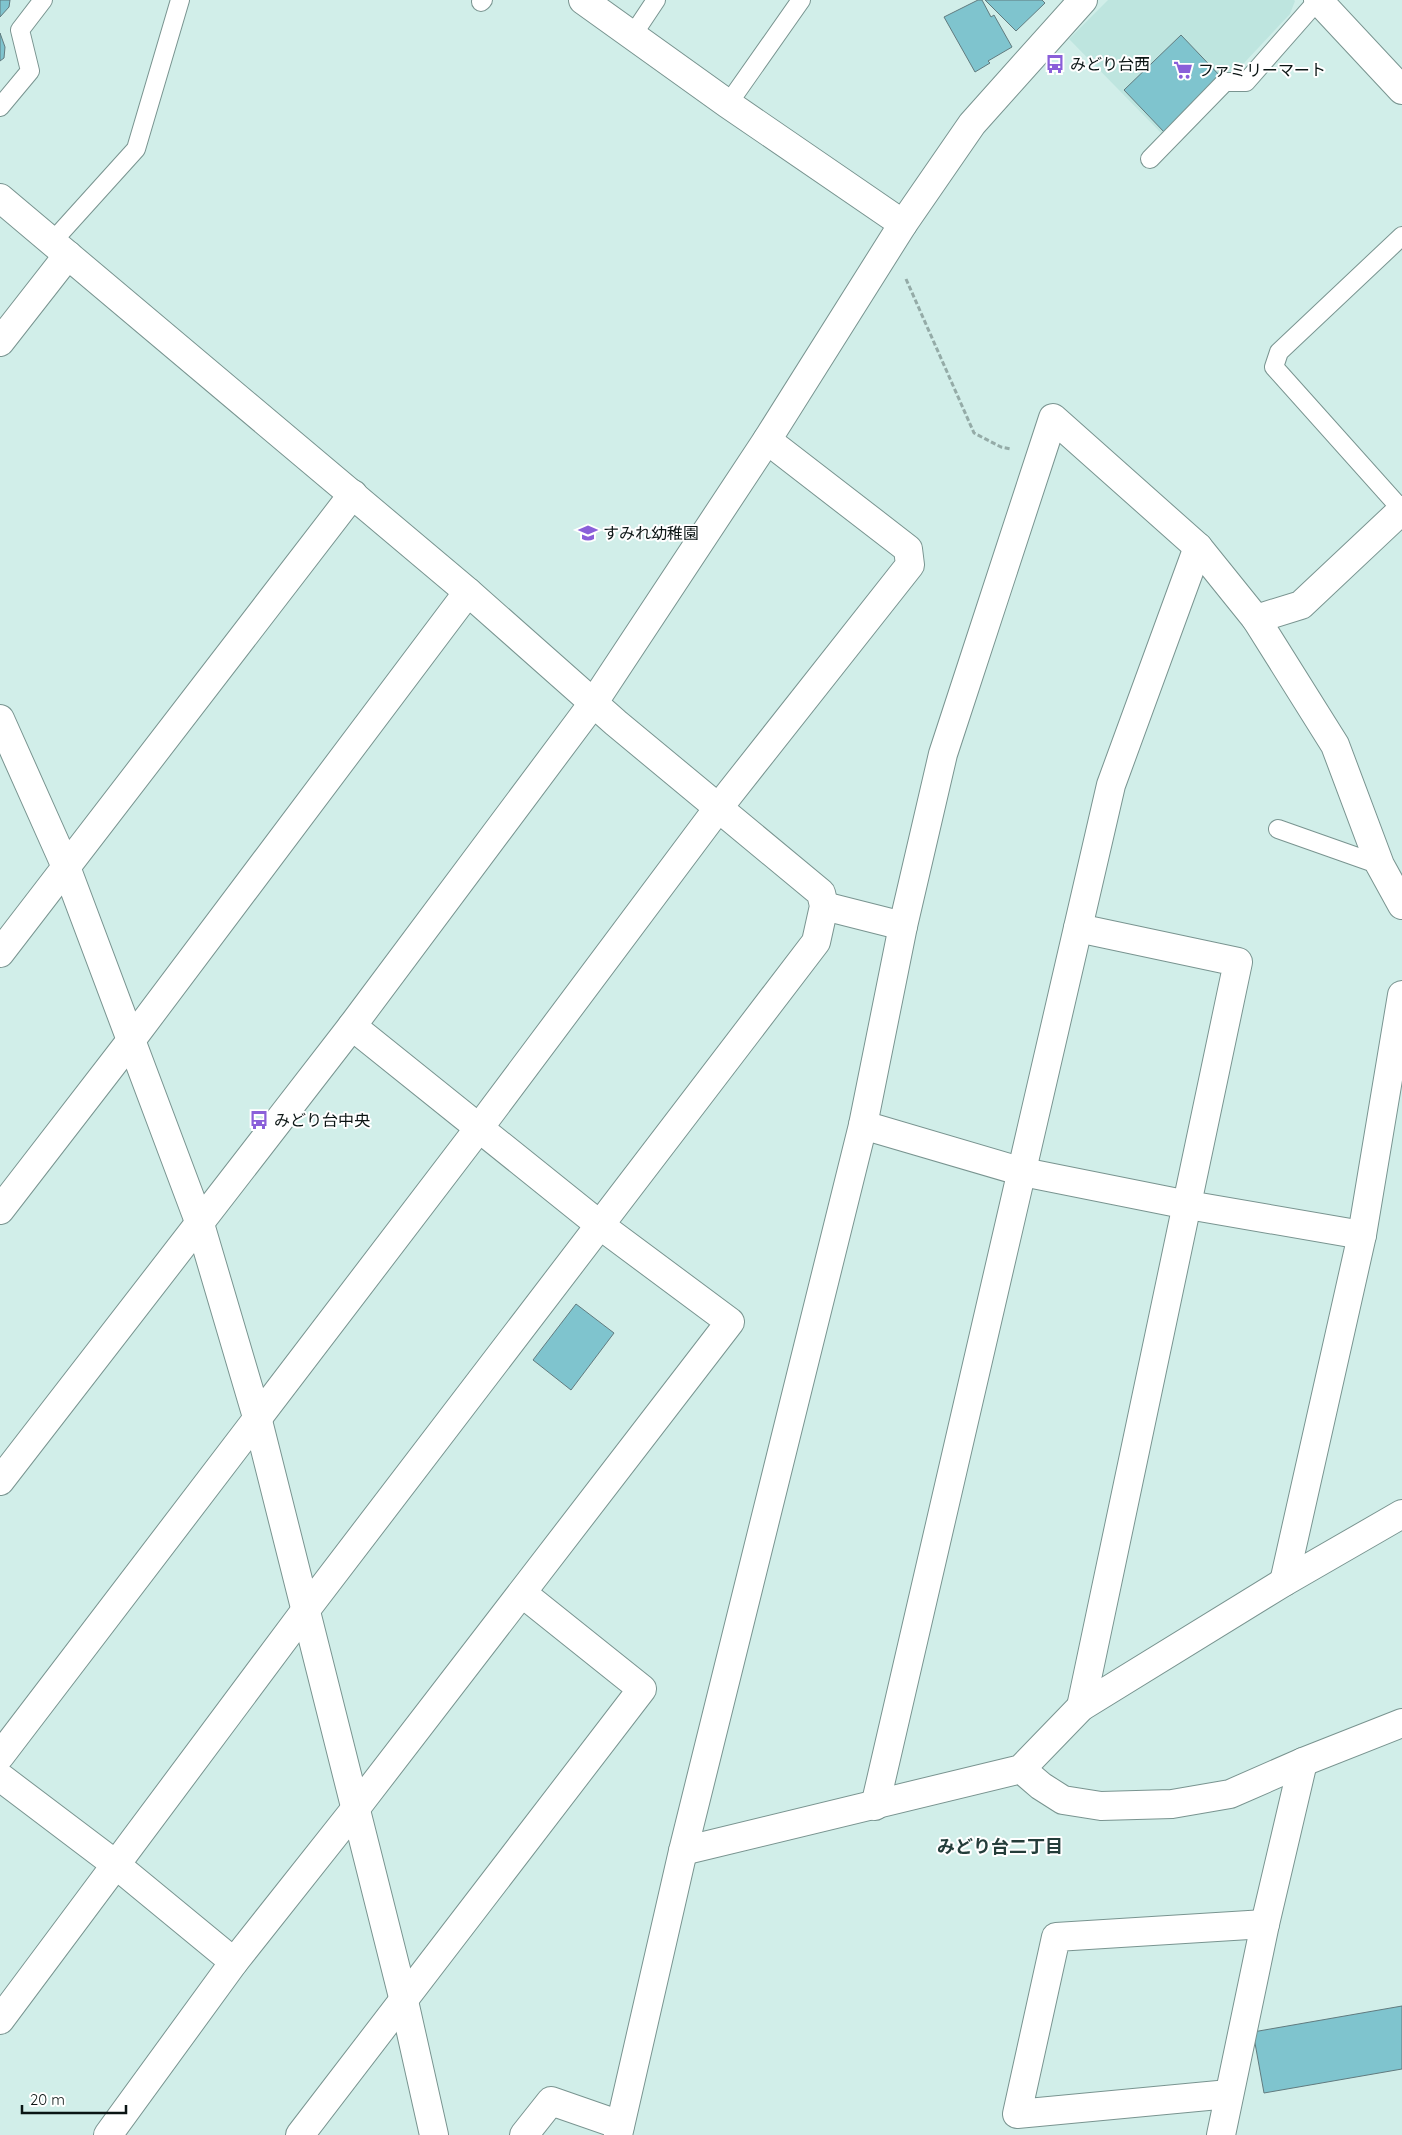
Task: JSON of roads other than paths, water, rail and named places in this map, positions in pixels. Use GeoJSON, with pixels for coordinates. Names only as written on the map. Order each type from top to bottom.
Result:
{"type":"FeatureCollection","features":[{"type":"Feature","properties":{"kind":"street"},"geometry":{"type":"LineString","coordinates":[[583,0],[728,104],[903,224]]}},
{"type":"Feature","properties":{"kind":"street"},"geometry":{"type":"LineString","coordinates":[[1318,0],[1402,90]]}},
{"type":"Feature","properties":{"kind":"street"},"geometry":{"type":"LineString","coordinates":[[0,1481],[352,1026],[594,702],[767,440],[903,224],[972,124],[1074,3]]}},
{"type":"Feature","properties":{"kind":"street"},"geometry":{"type":"LineString","coordinates":[[0,198],[468,592],[616,723],[821,893],[824,906],[816,942],[601,1226],[305,1611],[0,2020]]}},
{"type":"Feature","properties":{"kind":"street"},"geometry":{"type":"LineString","coordinates":[[0,342],[60,248]]}},
{"type":"Feature","properties":{"kind":"street"},"geometry":{"type":"LineString","coordinates":[[524,2135],[551,2102],[619,2130],[684,1851],[864,1125],[903,926],[943,754],[1053,418],[1198,547],[1256,619],[1336,745],[1380,865],[1402,905]]}},
{"type":"Feature","properties":{"kind":"street"},"geometry":{"type":"LineString","coordinates":[[0,1756],[479,1128],[719,807],[910,565],[908,548],[767,440]]}},
{"type":"Feature","properties":{"kind":"street"},"geometry":{"type":"LineString","coordinates":[[0,954],[353,494]]}},
{"type":"Feature","properties":{"kind":"street"},"geometry":{"type":"LineString","coordinates":[[1256,619],[1301,605],[1402,510]]}},
{"type":"Feature","properties":{"kind":"street"},"geometry":{"type":"LineString","coordinates":[[875,1806],[1111,785],[1198,547]]}},
{"type":"Feature","properties":{"kind":"street"},"geometry":{"type":"LineString","coordinates":[[0,1210],[132,1039],[468,592]]}},
{"type":"Feature","properties":{"kind":"street"},"geometry":{"type":"LineString","coordinates":[[0,719],[66,868],[132,1039],[200,1224],[257,1417],[404,2001],[434,2135]]}},
{"type":"Feature","properties":{"kind":"street"},"geometry":{"type":"LineString","coordinates":[[824,906],[903,926]]}},
{"type":"Feature","properties":{"kind":"street"},"geometry":{"type":"LineString","coordinates":[[1078,928],[1238,962],[1081,1707]]}},
{"type":"Feature","properties":{"kind":"street"},"geometry":{"type":"LineString","coordinates":[[1284,1582],[1362,1235],[1402,995]]}},
{"type":"Feature","properties":{"kind":"street"},"geometry":{"type":"LineString","coordinates":[[108,2135],[234,1962],[356,1808],[730,1322],[601,1226],[352,1026]]}},
{"type":"Feature","properties":{"kind":"street"},"geometry":{"type":"LineString","coordinates":[[864,1125],[1023,1172],[1188,1205],[1362,1235]]}},
{"type":"Feature","properties":{"kind":"street"},"geometry":{"type":"LineString","coordinates":[[684,1851],[1021,1769],[1081,1707],[1284,1582],[1402,1514]]}},
{"type":"Feature","properties":{"kind":"street"},"geometry":{"type":"LineString","coordinates":[[300,2135],[642,1689],[522,1593]]}},
{"type":"Feature","properties":{"kind":"street"},"geometry":{"type":"LineString","coordinates":[[1021,1769],[1041,1786],[1063,1800],[1101,1806],[1163,1805],[1230,1794],[1402,1723]]}},
{"type":"Feature","properties":{"kind":"street"},"geometry":{"type":"LineString","coordinates":[[1221,2135],[1265,1924],[1304,1762]]}},
{"type":"Feature","properties":{"kind":"street"},"geometry":{"type":"LineString","coordinates":[[0,1777],[115,1864],[234,1962]]}},
{"type":"Feature","properties":{"kind":"street"},"geometry":{"type":"LineString","coordinates":[[1229,2094],[1017,2114],[1056,1937],[1265,1924]]}},
{"type":"Feature","properties":{"kind":"lane"},"geometry":{"type":"LineString","coordinates":[[0,107],[30,72],[20,30],[43,0]]}},
{"type":"Feature","properties":{"kind":"lane"},"geometry":{"type":"LineString","coordinates":[[60,248],[136,149],[180,0]]}},
{"type":"Feature","properties":{"kind":"lane"},"geometry":{"type":"LineString","coordinates":[[632,36],[656,0]]}},
{"type":"Feature","properties":{"kind":"lane"},"geometry":{"type":"LineString","coordinates":[[728,104],[801,0]]}},
{"type":"Feature","properties":{"kind":"lane"},"geometry":{"type":"LineString","coordinates":[[1150,159],[1224,82],[1246,82],[1318,0]]}},
{"type":"Feature","properties":{"kind":"lane"},"geometry":{"type":"LineString","coordinates":[[1402,236],[1278,352],[1274,367],[1402,510]]}},
{"type":"Feature","properties":{"kind":"lane"},"geometry":{"type":"LineString","coordinates":[[1278,829],[1380,865]]}},
{"type":"Feature","properties":{"kind":"place","name":"みどり台西"},"geometry":{"type":"Point","coordinates":[1055,64]}},
{"type":"Feature","properties":{"kind":"place","name":"ファミリーマート"},"geometry":{"type":"Point","coordinates":[1183,70]}},
{"type":"Feature","properties":{"kind":"place","name":"すみれ幼稚園"},"geometry":{"type":"Point","coordinates":[588,533]}},
{"type":"Feature","properties":{"kind":"place","name":"みどり台中央"},"geometry":{"type":"Point","coordinates":[259,1120]}},
{"type":"Feature","properties":{"kind":"district","name":"みどり台二丁目"},"geometry":{"type":"Point","coordinates":[1000,1847]}}]}
